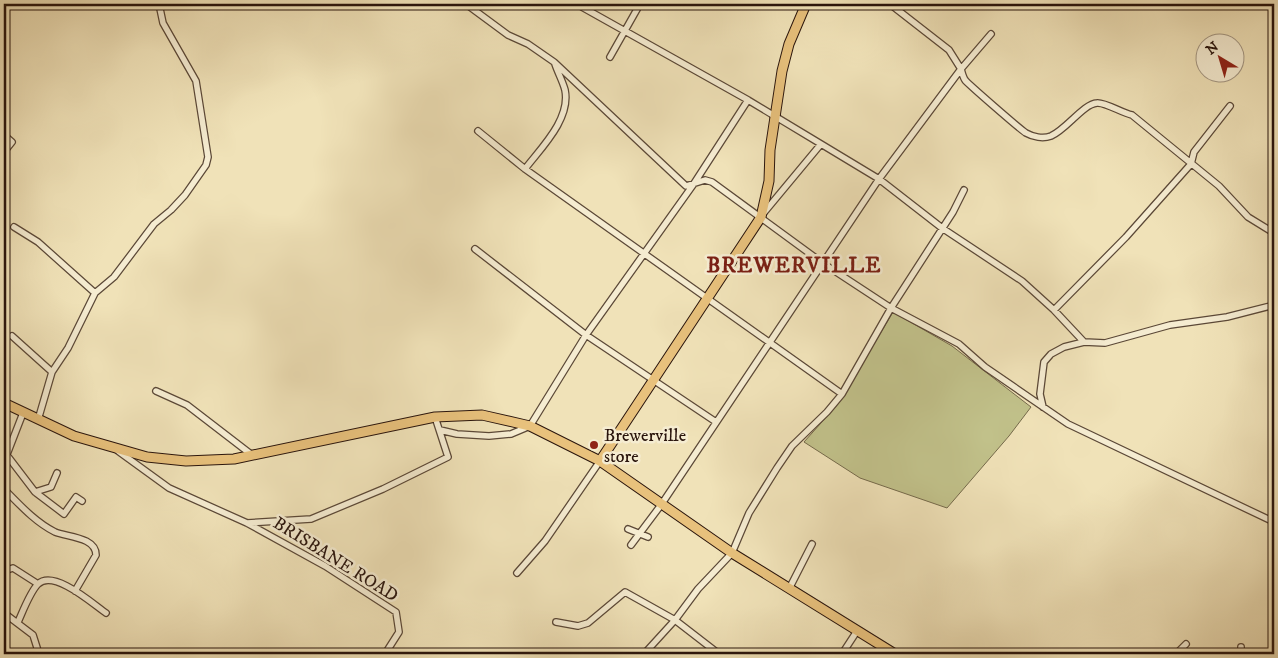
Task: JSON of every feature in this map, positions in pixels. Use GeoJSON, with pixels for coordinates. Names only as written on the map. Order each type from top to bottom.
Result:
{"type":"FeatureCollection","features":[{"type":"Feature","properties":{"kind":"main road"},"geometry":{"type":"LineString","coordinates":[[600,460],[760,217],[769,181],[774,115],[789,44],[806,4]]}},
{"type":"Feature","properties":{"kind":"main road"},"geometry":{"type":"LineString","coordinates":[[4,403],[74,436],[116,450],[147,457],[186,461],[234,459],[435,417],[482,415],[530,426],[600,460],[661,505],[732,553],[895,654]]}},
{"type":"Feature","properties":{"kind":"street"},"geometry":{"type":"LineString","coordinates":[[38,420],[52,372],[68,348],[95,292],[114,277],[154,224],[185,195],[206,165],[208,157],[196,81],[163,24],[159,4]]}},
{"type":"Feature","properties":{"kind":"street"},"geometry":{"type":"LineString","coordinates":[[466,4],[508,35],[528,44],[554,62],[663,162],[678,180],[686,186],[705,180],[712,182],[824,264],[890,308],[959,344],[985,367],[1068,424],[1274,522]]}},
{"type":"Feature","properties":{"kind":"street"},"geometry":{"type":"LineString","coordinates":[[610,57],[626,32],[640,4]]}},
{"type":"Feature","properties":{"kind":"street"},"geometry":{"type":"LineString","coordinates":[[890,4],[948,50],[961,69],[966,81],[1026,132],[1040,138],[1050,136],[1074,120],[1089,104],[1099,102],[1120,113],[1132,115],[1156,132],[1191,164],[1219,186],[1248,217],[1274,233]]}},
{"type":"Feature","properties":{"kind":"street"},"geometry":{"type":"LineString","coordinates":[[582,7],[774,115],[879,179],[942,228],[1022,281],[1054,310],[1084,342]]}},
{"type":"Feature","properties":{"kind":"street"},"geometry":{"type":"LineString","coordinates":[[631,545],[661,505],[769,341],[824,264],[879,179],[961,69],[991,34]]}},
{"type":"Feature","properties":{"kind":"street"},"geometry":{"type":"LineString","coordinates":[[525,169],[560,120],[565,104],[565,91],[554,62]]}},
{"type":"Feature","properties":{"kind":"street"},"geometry":{"type":"LineString","coordinates":[[440,430],[457,434],[489,436],[511,434],[530,426],[586,335],[693,184],[748,100]]}},
{"type":"Feature","properties":{"kind":"street"},"geometry":{"type":"LineString","coordinates":[[1054,310],[1126,237],[1191,164],[1194,152],[1230,106]]}},
{"type":"Feature","properties":{"kind":"street"},"geometry":{"type":"LineString","coordinates":[[478,131],[525,169],[645,252],[842,394]]}},
{"type":"Feature","properties":{"kind":"street"},"geometry":{"type":"LineString","coordinates":[[4,135],[12,142],[4,152]]}},
{"type":"Feature","properties":{"kind":"street"},"geometry":{"type":"LineString","coordinates":[[760,217],[821,144]]}},
{"type":"Feature","properties":{"kind":"street"},"geometry":{"type":"LineString","coordinates":[[644,654],[676,620],[698,589],[732,553],[749,513],[776,468],[792,446],[827,412],[842,394],[890,308],[942,228],[964,190]]}},
{"type":"Feature","properties":{"kind":"street"},"geometry":{"type":"LineString","coordinates":[[14,227],[38,242],[95,292]]}},
{"type":"Feature","properties":{"kind":"street"},"geometry":{"type":"LineString","coordinates":[[475,249],[586,335],[613,351],[716,422]]}},
{"type":"Feature","properties":{"kind":"street"},"geometry":{"type":"LineString","coordinates":[[1043,408],[1040,394],[1044,362],[1051,354],[1064,346],[1084,342],[1105,343],[1170,325],[1226,317],[1274,305]]}},
{"type":"Feature","properties":{"kind":"street"},"geometry":{"type":"LineString","coordinates":[[12,336],[52,372]]}},
{"type":"Feature","properties":{"kind":"street"},"geometry":{"type":"LineString","coordinates":[[156,391],[187,405],[252,455]]}},
{"type":"Feature","properties":{"kind":"street"},"geometry":{"type":"LineString","coordinates":[[4,462],[23,413]]}},
{"type":"Feature","properties":{"kind":"street"},"geometry":{"type":"LineString","coordinates":[[116,450],[169,488],[247,523],[311,519],[383,490],[448,457],[435,417]]}},
{"type":"Feature","properties":{"kind":"street"},"geometry":{"type":"LineString","coordinates":[[6,454],[35,492],[64,514],[76,497],[82,500]]}},
{"type":"Feature","properties":{"kind":"street"},"geometry":{"type":"LineString","coordinates":[[517,573],[545,541],[600,460]]}},
{"type":"Feature","properties":{"kind":"street"},"geometry":{"type":"LineString","coordinates":[[35,492],[51,487],[57,473]]}},
{"type":"Feature","properties":{"kind":"street"},"geometry":{"type":"LineString","coordinates":[[4,489],[26,511],[53,531],[85,540],[93,547],[96,556],[75,591]]}},
{"type":"Feature","properties":{"kind":"street","name":"BRISBANE ROAD"},"geometry":{"type":"LineString","coordinates":[[247,523],[325,566],[396,612],[399,632],[385,654]]}},
{"type":"Feature","properties":{"kind":"street"},"geometry":{"type":"LineString","coordinates":[[628,529],[648,537]]}},
{"type":"Feature","properties":{"kind":"street"},"geometry":{"type":"LineString","coordinates":[[789,589],[812,544]]}},
{"type":"Feature","properties":{"kind":"street"},"geometry":{"type":"LineString","coordinates":[[4,571],[13,568],[38,584]]}},
{"type":"Feature","properties":{"kind":"street"},"geometry":{"type":"LineString","coordinates":[[18,622],[38,584],[46,580],[54,580],[75,591],[106,613]]}},
{"type":"Feature","properties":{"kind":"street"},"geometry":{"type":"LineString","coordinates":[[556,622],[578,626],[588,623],[625,592],[676,620],[719,654]]}},
{"type":"Feature","properties":{"kind":"street"},"geometry":{"type":"LineString","coordinates":[[4,613],[18,622],[33,636],[39,654]]}},
{"type":"Feature","properties":{"kind":"street"},"geometry":{"type":"LineString","coordinates":[[842,654],[857,632]]}},
{"type":"Feature","properties":{"kind":"street"},"geometry":{"type":"LineString","coordinates":[[1176,654],[1186,644]]}},
{"type":"Feature","properties":{"kind":"street"},"geometry":{"type":"LineString","coordinates":[[1241,646],[1241,654]]}},
{"type":"Feature","properties":{"kind":"green space"},"geometry":{"type":"Polygon","coordinates":[[[893,312],[952,346],[1031,407],[1009,436],[947,508],[860,478],[804,442],[838,404],[893,312]]]}},
{"type":"Feature","properties":{"kind":"place","name":"Brewerville store"},"geometry":{"type":"Point","coordinates":[594,445]}},
{"type":"Feature","properties":{"kind":"district","name":"BREWERVILLE"},"geometry":{"type":"Point","coordinates":[794,264]}}]}
